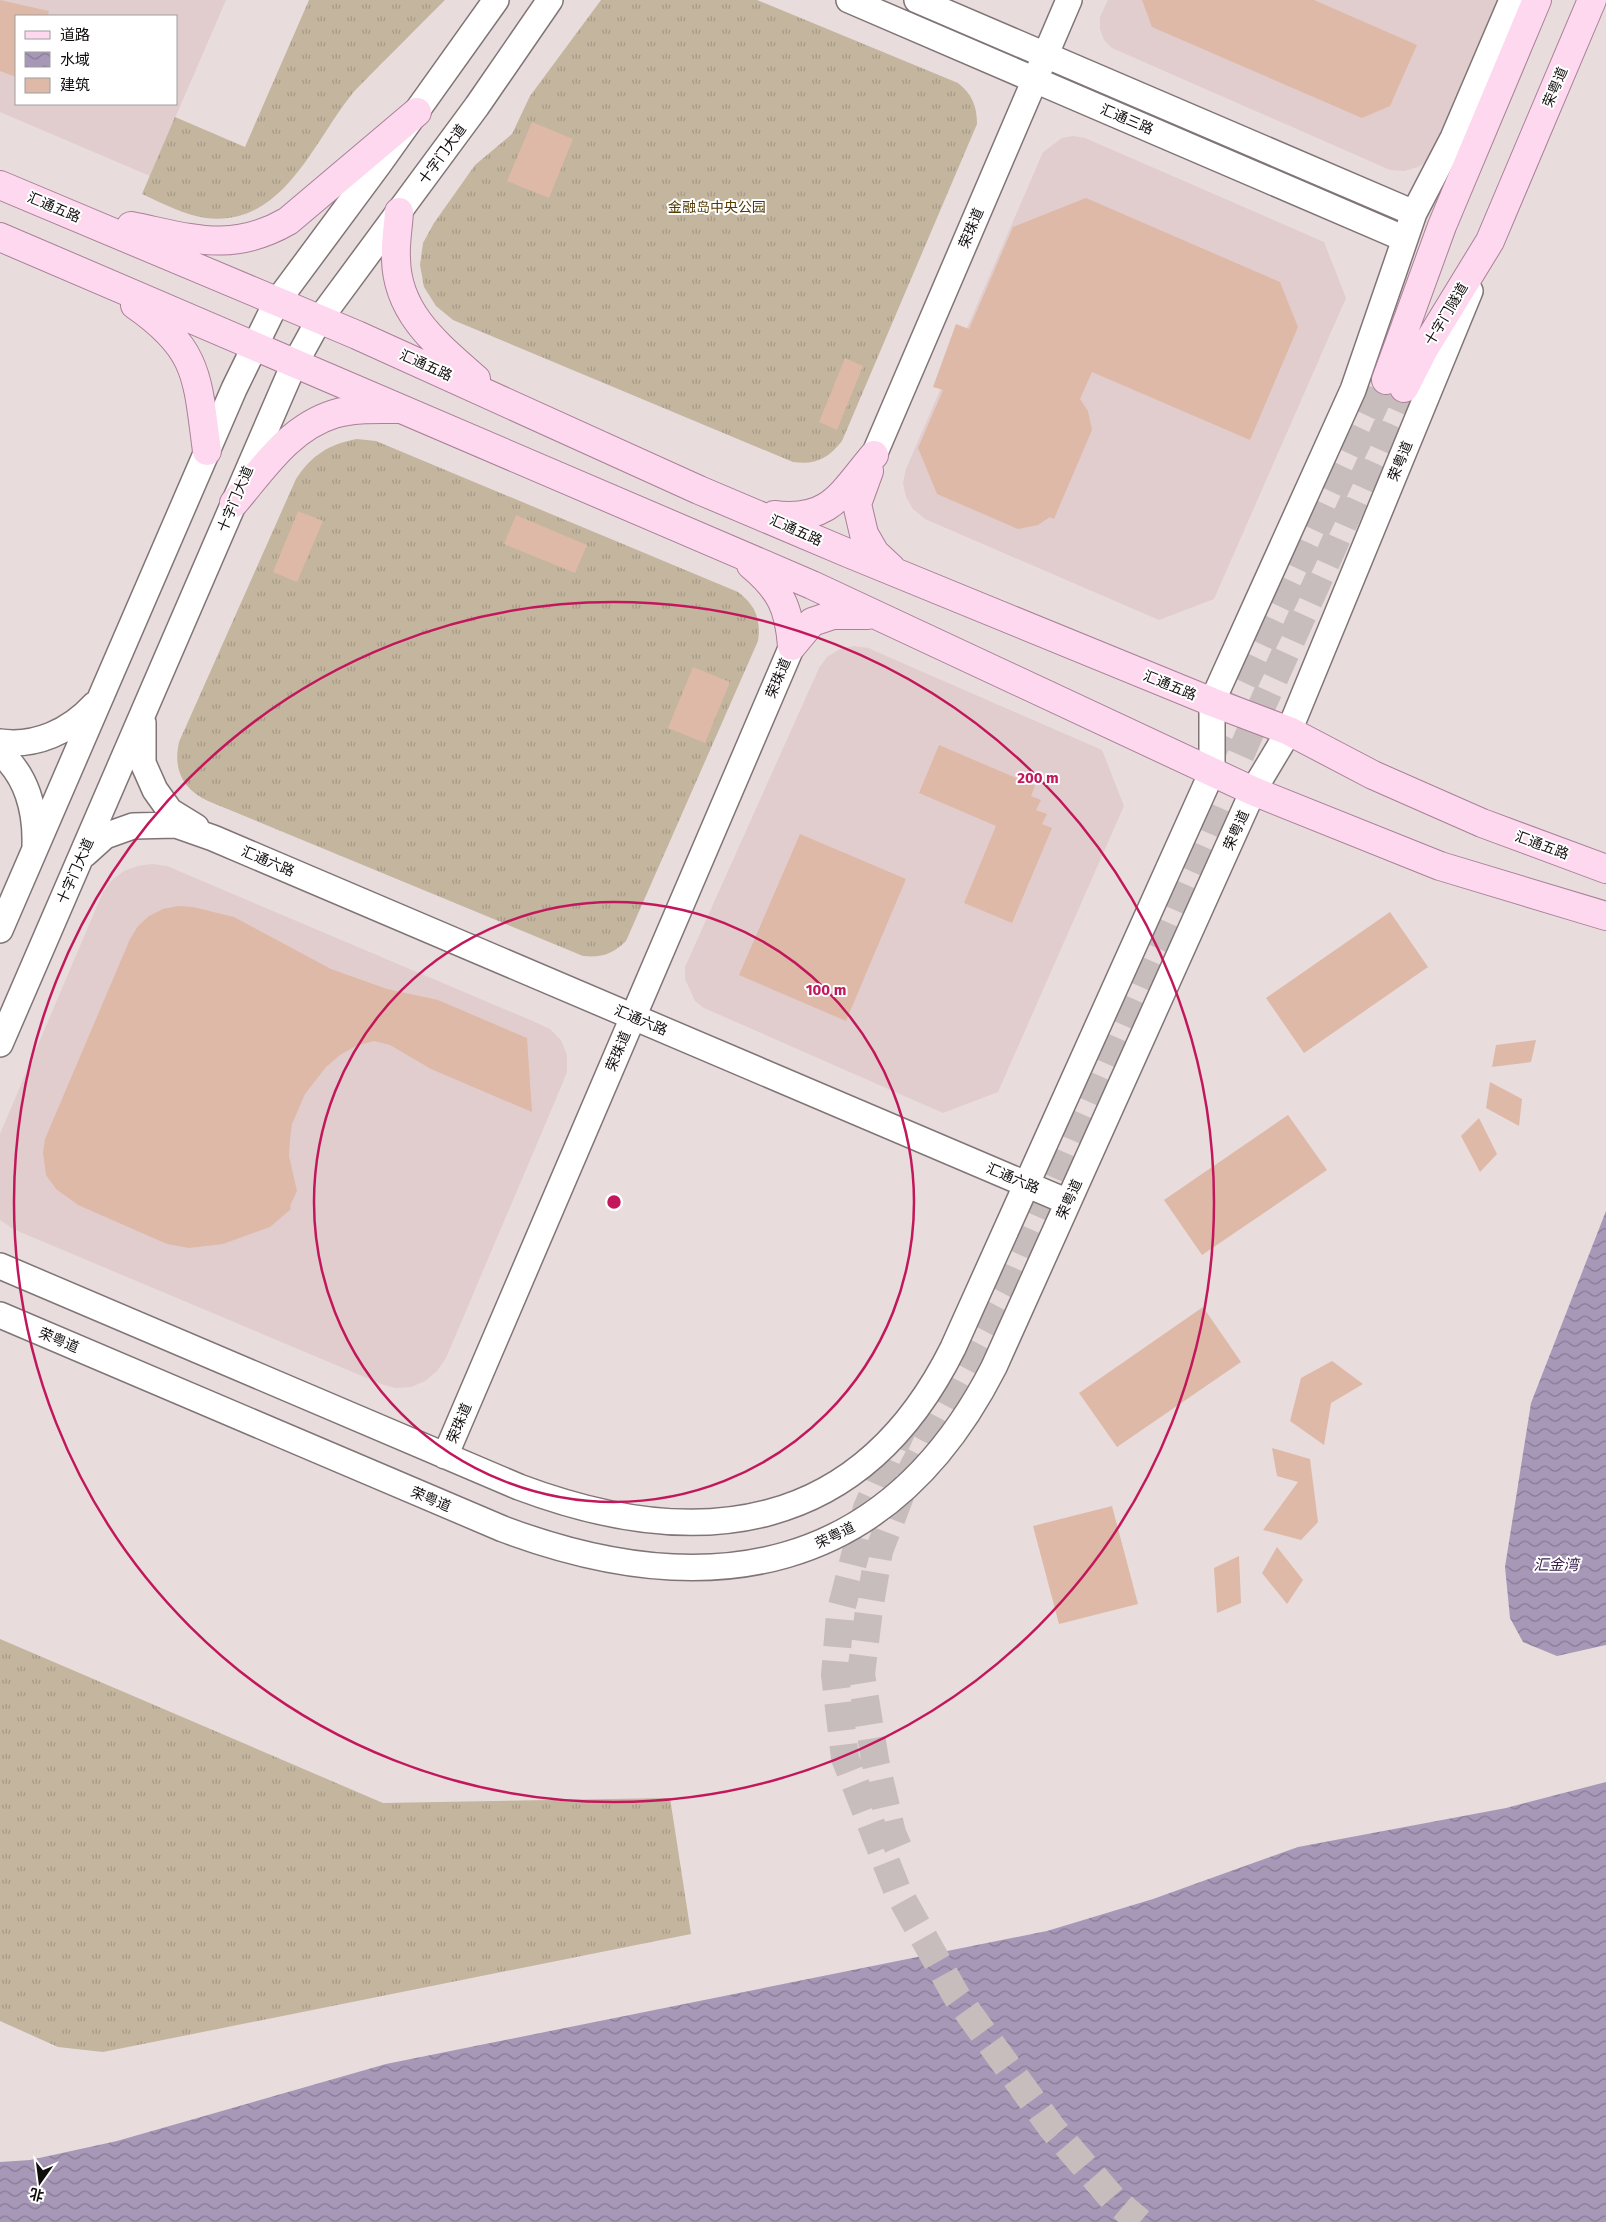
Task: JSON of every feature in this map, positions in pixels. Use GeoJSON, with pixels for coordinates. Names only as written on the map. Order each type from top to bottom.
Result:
{"type":"FeatureCollection","features":[{"type":"Feature","properties":{"kind":"main road","name":"十字门隧道"},"geometry":{"type":"LineString","coordinates":[[1490,241],[1424,348],[1395,384],[1442,226],[1537,0]]}},
{"type":"Feature","properties":{"kind":"main road","name":"荣粤道"},"geometry":{"type":"LineString","coordinates":[[1490,241],[1592,0]]}},
{"type":"Feature","properties":{"kind":"main road"},"geometry":{"type":"LineString","coordinates":[[74,215],[216,242],[235,241],[257,236],[288,221],[417,112]]}},
{"type":"Feature","properties":{"kind":"main road","name":"汇通五路"},"geometry":{"type":"LineString","coordinates":[[0,185],[244,287],[276,303],[496,396],[699,490],[1212,702],[1289,731],[1373,775],[1482,824],[1601,867]]}},
{"type":"Feature","properties":{"kind":"main road"},"geometry":{"type":"LineString","coordinates":[[399,212],[396,258],[398,276],[410,312],[434,341],[496,396]]}},
{"type":"Feature","properties":{"kind":"main road"},"geometry":{"type":"LineString","coordinates":[[0,236],[732,550],[1253,791],[1440,866],[1594,912]]}},
{"type":"Feature","properties":{"kind":"main road"},"geometry":{"type":"LineString","coordinates":[[93,276],[160,322],[184,351],[198,386],[207,451]]}},
{"type":"Feature","properties":{"kind":"main road"},"geometry":{"type":"LineString","coordinates":[[234,503],[287,442],[317,420],[354,410],[405,409]]}},
{"type":"Feature","properties":{"kind":"main road"},"geometry":{"type":"LineString","coordinates":[[759,514],[804,517],[822,511],[838,499],[874,455]]}},
{"type":"Feature","properties":{"kind":"main road"},"geometry":{"type":"LineString","coordinates":[[874,455],[857,504],[864,534],[875,553],[894,572]]}},
{"type":"Feature","properties":{"kind":"main road"},"geometry":{"type":"LineString","coordinates":[[732,550],[764,576],[781,596],[789,617],[792,646]]}},
{"type":"Feature","properties":{"kind":"main road"},"geometry":{"type":"LineString","coordinates":[[792,646],[812,622],[833,615],[857,614],[876,616]]}},
{"type":"Feature","properties":{"kind":"street"},"geometry":{"type":"LineString","coordinates":[[0,930],[254,344],[276,303],[417,112],[496,0]]}},
{"type":"Feature","properties":{"kind":"street","name":"十字门大道"},"geometry":{"type":"LineString","coordinates":[[0,1044],[296,362],[319,320],[399,212],[550,0]]}},
{"type":"Feature","properties":{"kind":"street","name":"汇通三路"},"geometry":{"type":"LineString","coordinates":[[849,0],[1405,239]]}},
{"type":"Feature","properties":{"kind":"street","name":"汇通三路"},"geometry":{"type":"LineString","coordinates":[[917,0],[1414,213]]}},
{"type":"Feature","properties":{"kind":"street","name":"荣珠道"},"geometry":{"type":"LineString","coordinates":[[874,455],[1069,0]]}},
{"type":"Feature","properties":{"kind":"street"},"geometry":{"type":"LineString","coordinates":[[6,1265],[445,1456],[555,1500],[585,1509],[646,1520],[701,1522],[738,1520],[766,1514],[820,1494],[845,1479],[868,1461],[889,1442],[925,1398],[953,1348],[1212,772],[1212,702],[1353,390],[1414,213],[1453,138],[1512,0]]}},
{"type":"Feature","properties":{"kind":"street","name":"荣粤道"},"geometry":{"type":"LineString","coordinates":[[0,1315],[541,1543],[599,1558],[641,1564],[711,1567],[744,1564],[809,1547],[870,1517],[898,1495],[943,1449],[963,1423],[991,1374],[1253,791],[1289,731],[1490,241]]}},
{"type":"Feature","properties":{"kind":"street","name":"荣珠道"},"geometry":{"type":"LineString","coordinates":[[445,1456],[792,646]]}},
{"type":"Feature","properties":{"kind":"street"},"geometry":{"type":"LineString","coordinates":[[0,742],[34,740],[58,733],[81,719],[99,700]]}},
{"type":"Feature","properties":{"kind":"street","name":"汇通六路"},"geometry":{"type":"LineString","coordinates":[[143,712],[143,763],[155,790],[170,810],[213,838]]}},
{"type":"Feature","properties":{"kind":"street"},"geometry":{"type":"LineString","coordinates":[[0,753],[19,775],[30,799],[36,824],[35,850]]}},
{"type":"Feature","properties":{"kind":"street","name":"汇通六路"},"geometry":{"type":"LineString","coordinates":[[81,857],[105,836],[133,826],[176,825],[213,838],[1068,1202]]}},
{"type":"Feature","properties":{"kind":"shaded area"},"geometry":{"type":"Polygon","coordinates":[[[0,0],[226,0],[150,176],[0,112],[0,0]]]}},
{"type":"Feature","properties":{"kind":"shaded area"},"geometry":{"type":"Polygon","coordinates":[[[1108,0],[1502,0],[1430,160],[1418,167],[1404,171],[1390,170],[1112,48],[1104,40],[1100,29],[1100,17],[1108,0]]]}},
{"type":"Feature","properties":{"kind":"shaded area"},"geometry":{"type":"Polygon","coordinates":[[[1073,136],[1085,138],[1324,242],[1346,298],[1214,599],[1159,620],[925,519],[913,509],[906,497],[903,483],[906,469],[1043,152],[1062,138],[1073,136]]]}},
{"type":"Feature","properties":{"kind":"shaded area"},"geometry":{"type":"Polygon","coordinates":[[[854,646],[868,648],[1102,750],[1124,806],[998,1092],[943,1113],[704,1008],[695,1001],[685,979],[685,967],[819,668],[827,657],[840,649],[854,646]]]}},
{"type":"Feature","properties":{"kind":"shaded area"},"geometry":{"type":"Polygon","coordinates":[[[152,864],[167,866],[535,1022],[550,1029],[561,1040],[567,1055],[567,1072],[446,1358],[437,1371],[425,1381],[411,1387],[396,1388],[381,1384],[13,1229],[0,1220],[0,1134],[103,892],[112,880],[124,871],[152,864]]]}},
{"type":"Feature","properties":{"kind":"green space"},"geometry":{"type":"Polygon","coordinates":[[[309,0],[445,0],[353,94],[291,180],[274,197],[255,210],[232,217],[206,218],[165,205],[142,194],[175,117],[245,147],[309,0]]]}},
{"type":"Feature","properties":{"kind":"green space","name":"金融岛中央公园"},"geometry":{"type":"Polygon","coordinates":[[[601,0],[757,0],[958,83],[973,101],[977,124],[842,441],[832,452],[820,459],[808,463],[793,462],[453,320],[436,306],[424,287],[420,265],[423,243],[434,223],[475,165],[512,134],[530,96],[601,0]]]}},
{"type":"Feature","properties":{"kind":"green space"},"geometry":{"type":"Polygon","coordinates":[[[357,439],[376,441],[738,592],[749,602],[756,614],[759,626],[758,641],[626,941],[611,952],[601,956],[583,956],[208,801],[192,791],[182,777],[177,761],[179,742],[296,479],[308,463],[322,452],[338,444],[357,439]]]}},
{"type":"Feature","properties":{"kind":"green space"},"geometry":{"type":"Polygon","coordinates":[[[0,1639],[383,1803],[670,1798],[691,1934],[103,2052],[58,2047],[0,2021],[0,1639]]]}},
{"type":"Feature","properties":{"kind":"water","name":"汇金湾"},"geometry":{"type":"Polygon","coordinates":[[[1606,1211],[1606,1645],[1557,1656],[1523,1642],[1510,1618],[1505,1567],[1531,1403],[1606,1211]]]}},
{"type":"Feature","properties":{"kind":"water"},"geometry":{"type":"Polygon","coordinates":[[[1606,1782],[1606,2222],[0,2222],[0,2162],[30,2160],[117,2141],[386,2064],[1047,1931],[1153,1899],[1298,1847],[1506,1808],[1606,1782]]]}},
{"type":"Feature","properties":{"kind":"building"},"geometry":{"type":"Polygon","coordinates":[[[0,0],[49,11],[48,15],[15,15],[15,77],[0,71],[0,0]]]}},
{"type":"Feature","properties":{"kind":"building"},"geometry":{"type":"Polygon","coordinates":[[[1142,0],[1314,0],[1417,45],[1390,106],[1362,118],[1152,27],[1142,0]]]}},
{"type":"Feature","properties":{"kind":"building"},"geometry":{"type":"Polygon","coordinates":[[[532,122],[573,139],[549,198],[507,181],[532,122]]]}},
{"type":"Feature","properties":{"kind":"building"},"geometry":{"type":"Polygon","coordinates":[[[1086,198],[1280,282],[1298,327],[1250,440],[1092,372],[1080,399],[1088,411],[1092,430],[1054,519],[1050,517],[1038,525],[1018,529],[937,494],[918,448],[943,390],[933,387],[956,324],[969,329],[1013,227],[1086,198]]]}},
{"type":"Feature","properties":{"kind":"building"},"geometry":{"type":"Polygon","coordinates":[[[845,358],[863,366],[837,430],[819,422],[845,358]]]}},
{"type":"Feature","properties":{"kind":"building"},"geometry":{"type":"Polygon","coordinates":[[[298,511],[323,521],[297,582],[273,572],[298,511]]]}},
{"type":"Feature","properties":{"kind":"building"},"geometry":{"type":"Polygon","coordinates":[[[516,515],[587,545],[575,573],[504,544],[516,515]]]}},
{"type":"Feature","properties":{"kind":"building"},"geometry":{"type":"Polygon","coordinates":[[[693,667],[730,682],[705,743],[668,728],[693,667]]]}},
{"type":"Feature","properties":{"kind":"building"},"geometry":{"type":"Polygon","coordinates":[[[939,745],[1035,786],[1031,796],[1041,800],[1036,810],[1047,814],[1042,824],[1052,828],[1012,923],[964,903],[996,826],[919,793],[939,745]]]}},
{"type":"Feature","properties":{"kind":"building"},"geometry":{"type":"Polygon","coordinates":[[[800,834],[906,879],[846,1021],[739,975],[800,834]]]}},
{"type":"Feature","properties":{"kind":"building"},"geometry":{"type":"Polygon","coordinates":[[[178,906],[193,907],[234,917],[331,969],[387,989],[438,1000],[527,1038],[532,1112],[431,1069],[390,1045],[374,1041],[356,1046],[340,1055],[326,1067],[305,1094],[292,1124],[290,1140],[289,1156],[297,1191],[290,1206],[291,1209],[270,1227],[223,1244],[189,1248],[167,1244],[78,1205],[56,1189],[46,1175],[43,1153],[45,1139],[130,939],[138,926],[149,916],[163,909],[178,906]]]}},
{"type":"Feature","properties":{"kind":"building"},"geometry":{"type":"Polygon","coordinates":[[[1390,912],[1428,967],[1304,1053],[1266,998],[1390,912]]]}},
{"type":"Feature","properties":{"kind":"building"},"geometry":{"type":"Polygon","coordinates":[[[1536,1040],[1531,1062],[1492,1067],[1496,1045],[1536,1040]]]}},
{"type":"Feature","properties":{"kind":"building"},"geometry":{"type":"Polygon","coordinates":[[[1490,1082],[1522,1099],[1519,1126],[1486,1108],[1490,1082]]]}},
{"type":"Feature","properties":{"kind":"building"},"geometry":{"type":"Polygon","coordinates":[[[1288,1115],[1327,1170],[1202,1255],[1164,1200],[1288,1115]]]}},
{"type":"Feature","properties":{"kind":"building"},"geometry":{"type":"Polygon","coordinates":[[[1479,1118],[1497,1154],[1480,1172],[1461,1136],[1479,1118]]]}},
{"type":"Feature","properties":{"kind":"building"},"geometry":{"type":"Polygon","coordinates":[[[1203,1307],[1241,1362],[1117,1447],[1079,1393],[1203,1307]]]}},
{"type":"Feature","properties":{"kind":"building"},"geometry":{"type":"Polygon","coordinates":[[[1332,1361],[1363,1384],[1331,1403],[1324,1445],[1290,1421],[1301,1378],[1332,1361]]]}},
{"type":"Feature","properties":{"kind":"building"},"geometry":{"type":"Polygon","coordinates":[[[1272,1448],[1310,1459],[1318,1522],[1301,1540],[1263,1530],[1298,1482],[1277,1476],[1272,1448]]]}},
{"type":"Feature","properties":{"kind":"building"},"geometry":{"type":"Polygon","coordinates":[[[1112,1506],[1138,1604],[1059,1624],[1033,1526],[1112,1506]]]}},
{"type":"Feature","properties":{"kind":"building"},"geometry":{"type":"Polygon","coordinates":[[[1277,1547],[1303,1580],[1287,1604],[1262,1573],[1277,1547]]]}},
{"type":"Feature","properties":{"kind":"building"},"geometry":{"type":"Polygon","coordinates":[[[1239,1556],[1241,1603],[1217,1613],[1214,1568],[1239,1556]]]}},
{"type":"Feature","properties":{"kind":"tunnel"},"geometry":{"type":"LineString","coordinates":[[1209,759],[1386,380]]}},
{"type":"Feature","properties":{"kind":"tunnel"},"geometry":{"type":"LineString","coordinates":[[898,1847],[892,1833],[875,1760],[861,1674],[879,1551],[905,1483],[1005,1292],[1260,710],[1404,388]]}},
{"type":"Feature","properties":{"kind":"tunnel"},"geometry":{"type":"LineString","coordinates":[[906,1421],[867,1508],[840,1614],[835,1675],[845,1758],[897,1890],[957,1997],[1052,2128],[1113,2199],[1140,2222]]}}]}
